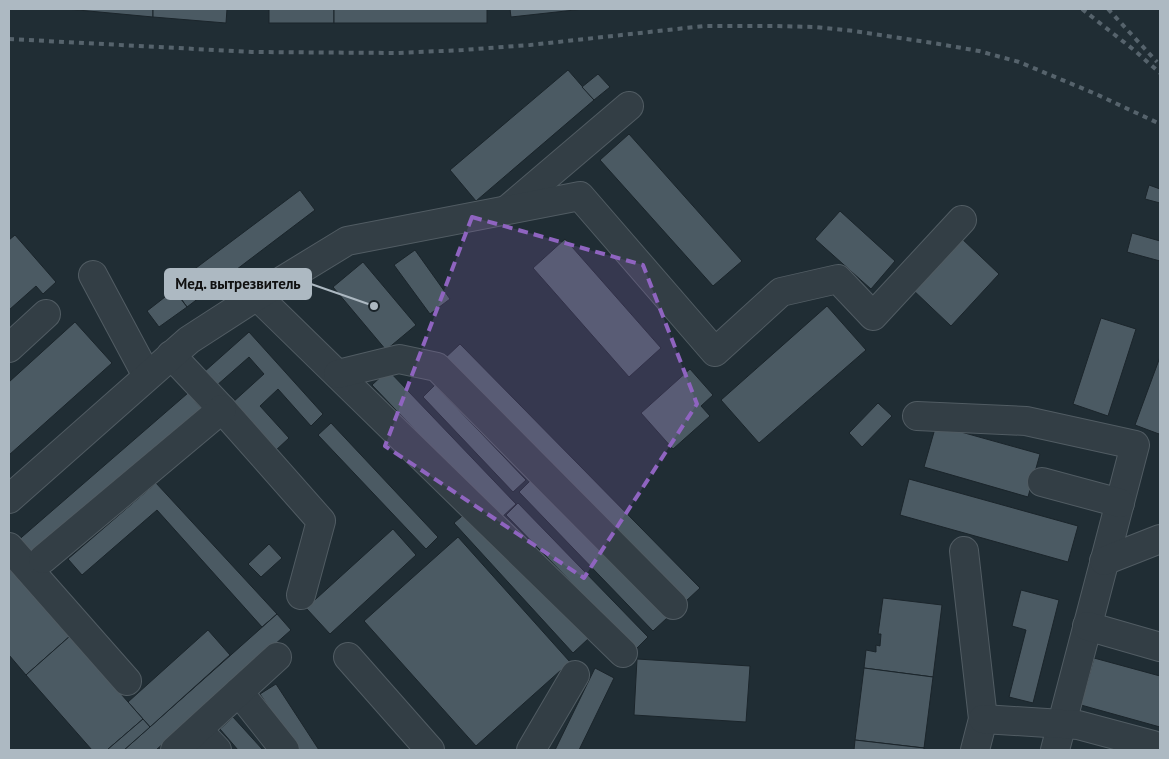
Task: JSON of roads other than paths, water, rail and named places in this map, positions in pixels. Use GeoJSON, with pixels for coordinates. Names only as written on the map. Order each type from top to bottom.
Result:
{"type":"FeatureCollection","features":[{"type":"Feature","properties":{"kind":"street"},"geometry":{"type":"LineString","coordinates":[[507,210],[629,106]]}},
{"type":"Feature","properties":{"kind":"street"},"geometry":{"type":"LineString","coordinates":[[9,499],[189,340],[347,241],[580,196],[714,352],[781,292],[838,279],[873,316],[962,220]]}},
{"type":"Feature","properties":{"kind":"street"},"geometry":{"type":"LineString","coordinates":[[93,274],[147,376]]}},
{"type":"Feature","properties":{"kind":"street"},"geometry":{"type":"LineString","coordinates":[[258,296],[624,653]]}},
{"type":"Feature","properties":{"kind":"street"},"geometry":{"type":"LineString","coordinates":[[9,348],[46,314]]}},
{"type":"Feature","properties":{"kind":"street"},"geometry":{"type":"LineString","coordinates":[[171,356],[321,521],[300,595]]}},
{"type":"Feature","properties":{"kind":"street"},"geometry":{"type":"LineString","coordinates":[[338,374],[399,359],[437,367],[673,605]]}},
{"type":"Feature","properties":{"kind":"street"},"geometry":{"type":"LineString","coordinates":[[43,559],[222,410]]}},
{"type":"Feature","properties":{"kind":"street"},"geometry":{"type":"LineString","coordinates":[[917,416],[1026,421],[1135,445],[1055,750]]}},
{"type":"Feature","properties":{"kind":"street"},"geometry":{"type":"LineString","coordinates":[[1042,482],[1120,503]]}},
{"type":"Feature","properties":{"kind":"street"},"geometry":{"type":"LineString","coordinates":[[1104,561],[1160,539]]}},
{"type":"Feature","properties":{"kind":"street"},"geometry":{"type":"LineString","coordinates":[[9,547],[127,681]]}},
{"type":"Feature","properties":{"kind":"street"},"geometry":{"type":"LineString","coordinates":[[964,551],[983,719],[975,750]]}},
{"type":"Feature","properties":{"kind":"street"},"geometry":{"type":"LineString","coordinates":[[1087,626],[1160,647]]}},
{"type":"Feature","properties":{"kind":"street"},"geometry":{"type":"LineString","coordinates":[[175,750],[277,657]]}},
{"type":"Feature","properties":{"kind":"street"},"geometry":{"type":"LineString","coordinates":[[348,657],[430,750]]}},
{"type":"Feature","properties":{"kind":"street"},"geometry":{"type":"LineString","coordinates":[[531,750],[576,675]]}},
{"type":"Feature","properties":{"kind":"street"},"geometry":{"type":"LineString","coordinates":[[239,692],[284,750]]}},
{"type":"Feature","properties":{"kind":"street"},"geometry":{"type":"LineString","coordinates":[[983,719],[1078,725],[1153,745],[1154,750]]}},
{"type":"Feature","properties":{"kind":"street"},"geometry":{"type":"LineString","coordinates":[[198,730],[217,750]]}},
{"type":"Feature","properties":{"kind":"railway"},"geometry":{"type":"LineString","coordinates":[[1082,9],[1160,73]]}},
{"type":"Feature","properties":{"kind":"railway"},"geometry":{"type":"LineString","coordinates":[[1108,9],[1157,62]]}},
{"type":"Feature","properties":{"kind":"railway"},"geometry":{"type":"LineString","coordinates":[[9,39],[252,52],[398,53],[530,45],[704,26],[814,27],[939,44],[979,51],[1019,62],[1096,94],[1160,124]]}},
{"type":"Feature","properties":{"kind":"place","name":"Мед. вытрезвитель"},"geometry":{"type":"Point","coordinates":[374,306]}}]}
